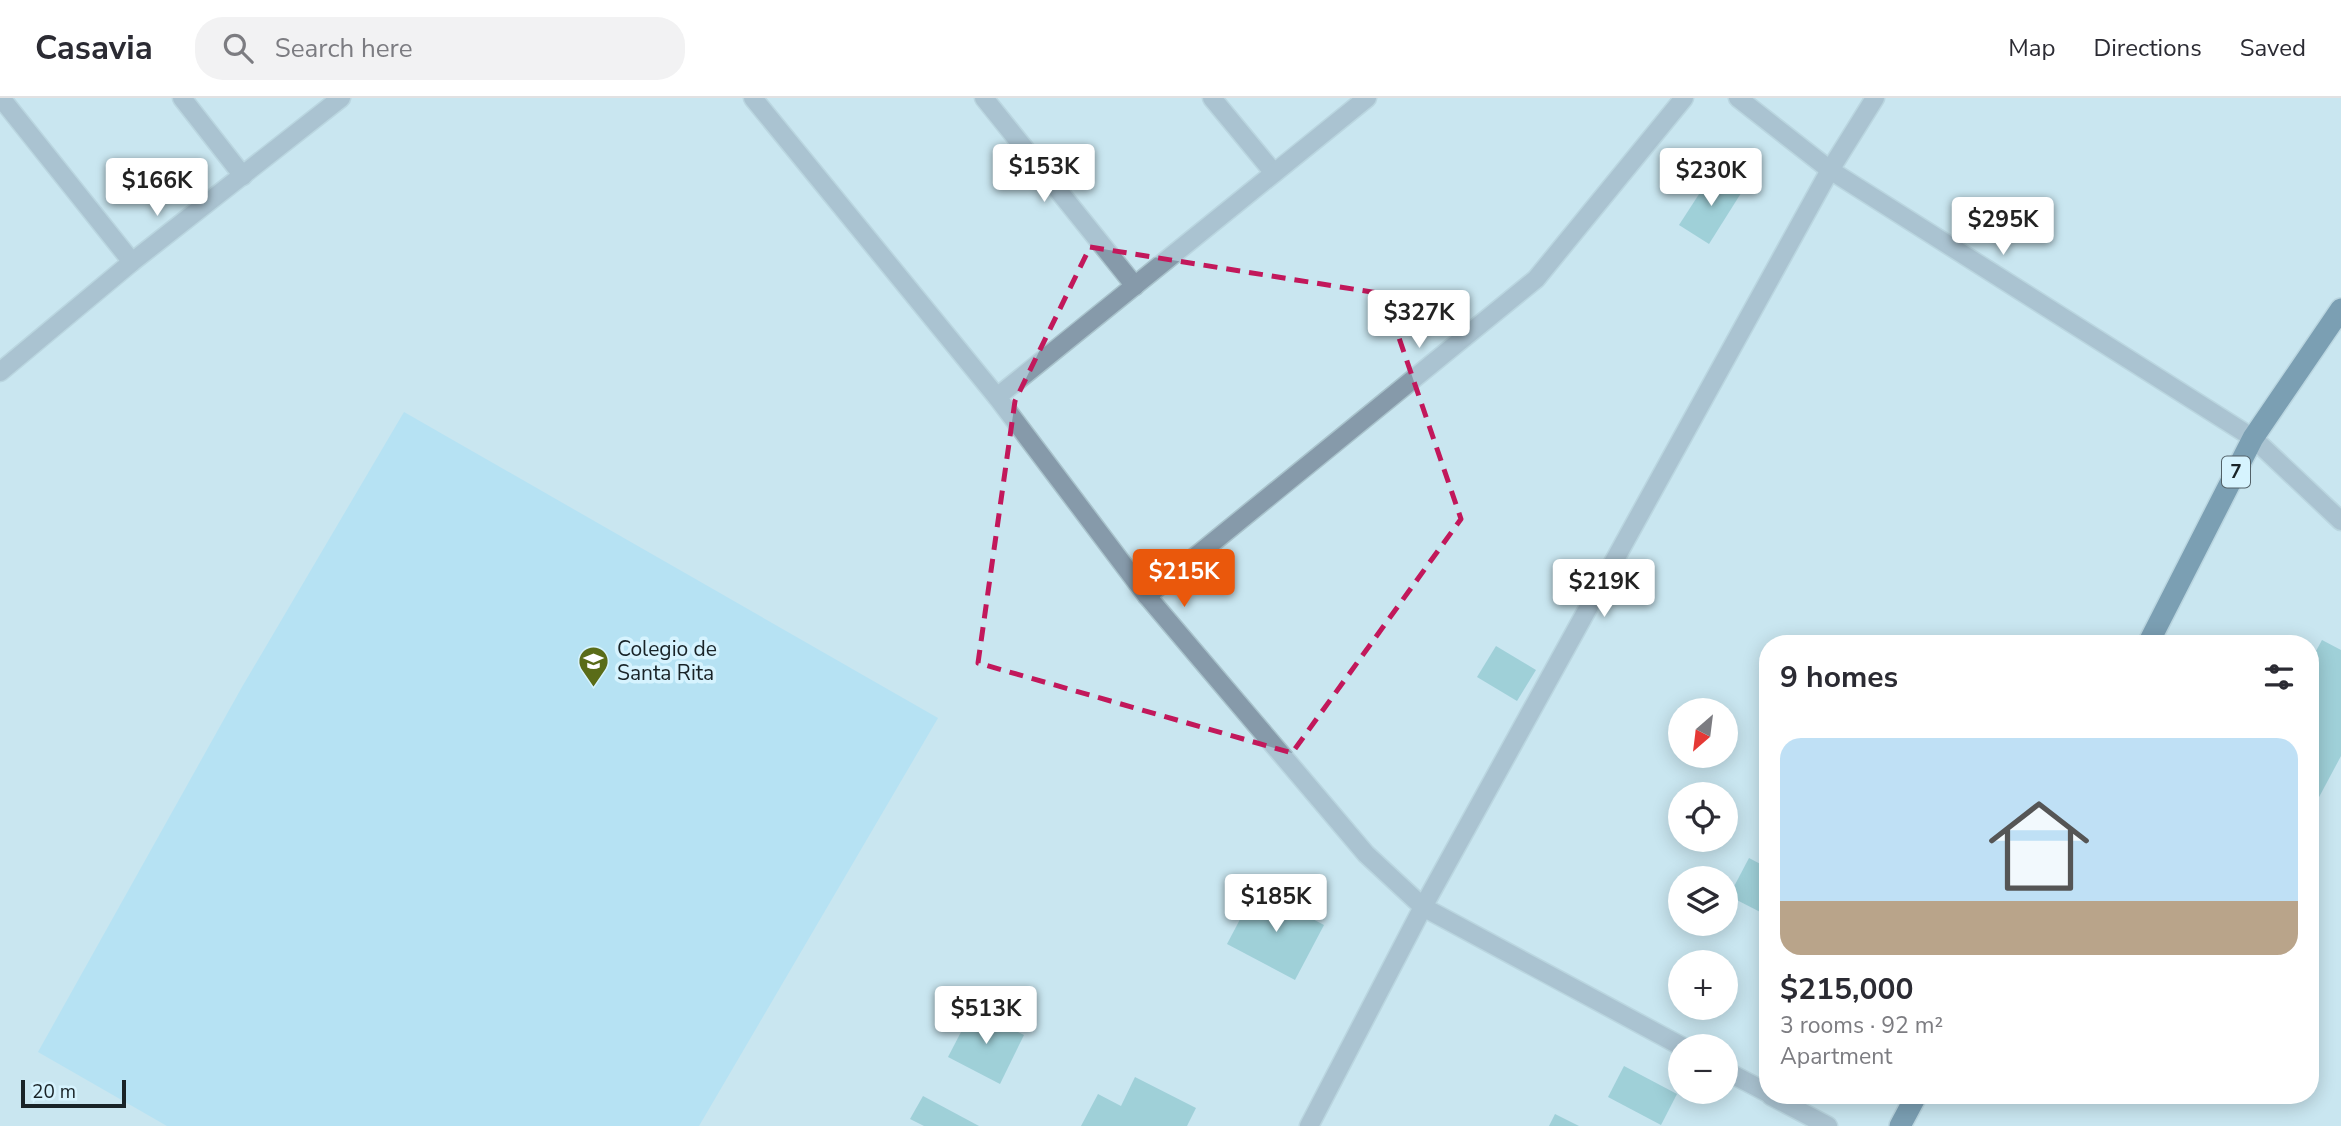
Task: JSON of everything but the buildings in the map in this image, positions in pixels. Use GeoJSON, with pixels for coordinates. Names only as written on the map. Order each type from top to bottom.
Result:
{"type":"FeatureCollection","features":[{"type":"Feature","properties":{"kind":"highway","name":"7"},"geometry":{"type":"LineString","coordinates":[[2153,635],[2253,438],[2341,309]]}},
{"type":"Feature","properties":{"kind":"highway"},"geometry":{"type":"LineString","coordinates":[[1900,1126],[1912,1104]]}},
{"type":"Feature","properties":{"kind":"street"},"geometry":{"type":"LineString","coordinates":[[1,98],[132,262]]}},
{"type":"Feature","properties":{"kind":"street"},"geometry":{"type":"LineString","coordinates":[[182,98],[243,176]]}},
{"type":"Feature","properties":{"kind":"street"},"geometry":{"type":"LineString","coordinates":[[1,369],[341,98]]}},
{"type":"Feature","properties":{"kind":"street"},"geometry":{"type":"LineString","coordinates":[[753,98],[997,397],[1147,596],[1366,854],[1423,907],[1668,1039]]}},
{"type":"Feature","properties":{"kind":"street"},"geometry":{"type":"LineString","coordinates":[[984,98],[1135,286]]}},
{"type":"Feature","properties":{"kind":"street"},"geometry":{"type":"LineString","coordinates":[[1212,98],[1274,173]]}},
{"type":"Feature","properties":{"kind":"street"},"geometry":{"type":"LineString","coordinates":[[997,397],[1367,98]]}},
{"type":"Feature","properties":{"kind":"street"},"geometry":{"type":"LineString","coordinates":[[1147,596],[1536,279],[1684,98]]}},
{"type":"Feature","properties":{"kind":"street"},"geometry":{"type":"LineString","coordinates":[[1738,98],[1830,170],[2253,438],[2341,521]]}},
{"type":"Feature","properties":{"kind":"street"},"geometry":{"type":"LineString","coordinates":[[1309,1126],[1423,907],[1830,170],[1875,98]]}},
{"type":"Feature","properties":{"kind":"street"},"geometry":{"type":"LineString","coordinates":[[1738,1077],[1759,1089]]}},
{"type":"Feature","properties":{"kind":"street"},"geometry":{"type":"LineString","coordinates":[[1787,1104],[1828,1126]]}},
{"type":"Feature","properties":{"kind":"highlighted area"},"geometry":{"type":"Polygon","coordinates":[[[1090,247],[1384,294],[1461,519],[1292,753],[978,663],[1015,401],[1090,247]]]}},
{"type":"Feature","properties":{"kind":"shaded area"},"geometry":{"type":"Polygon","coordinates":[[[404,412],[938,718],[699,1126],[167,1126],[38,1052],[242,687],[404,412]]]}},
{"type":"Feature","properties":{"kind":"place","name":"Colegio de Santa Rita"},"geometry":{"type":"Point","coordinates":[594,688]}}]}
